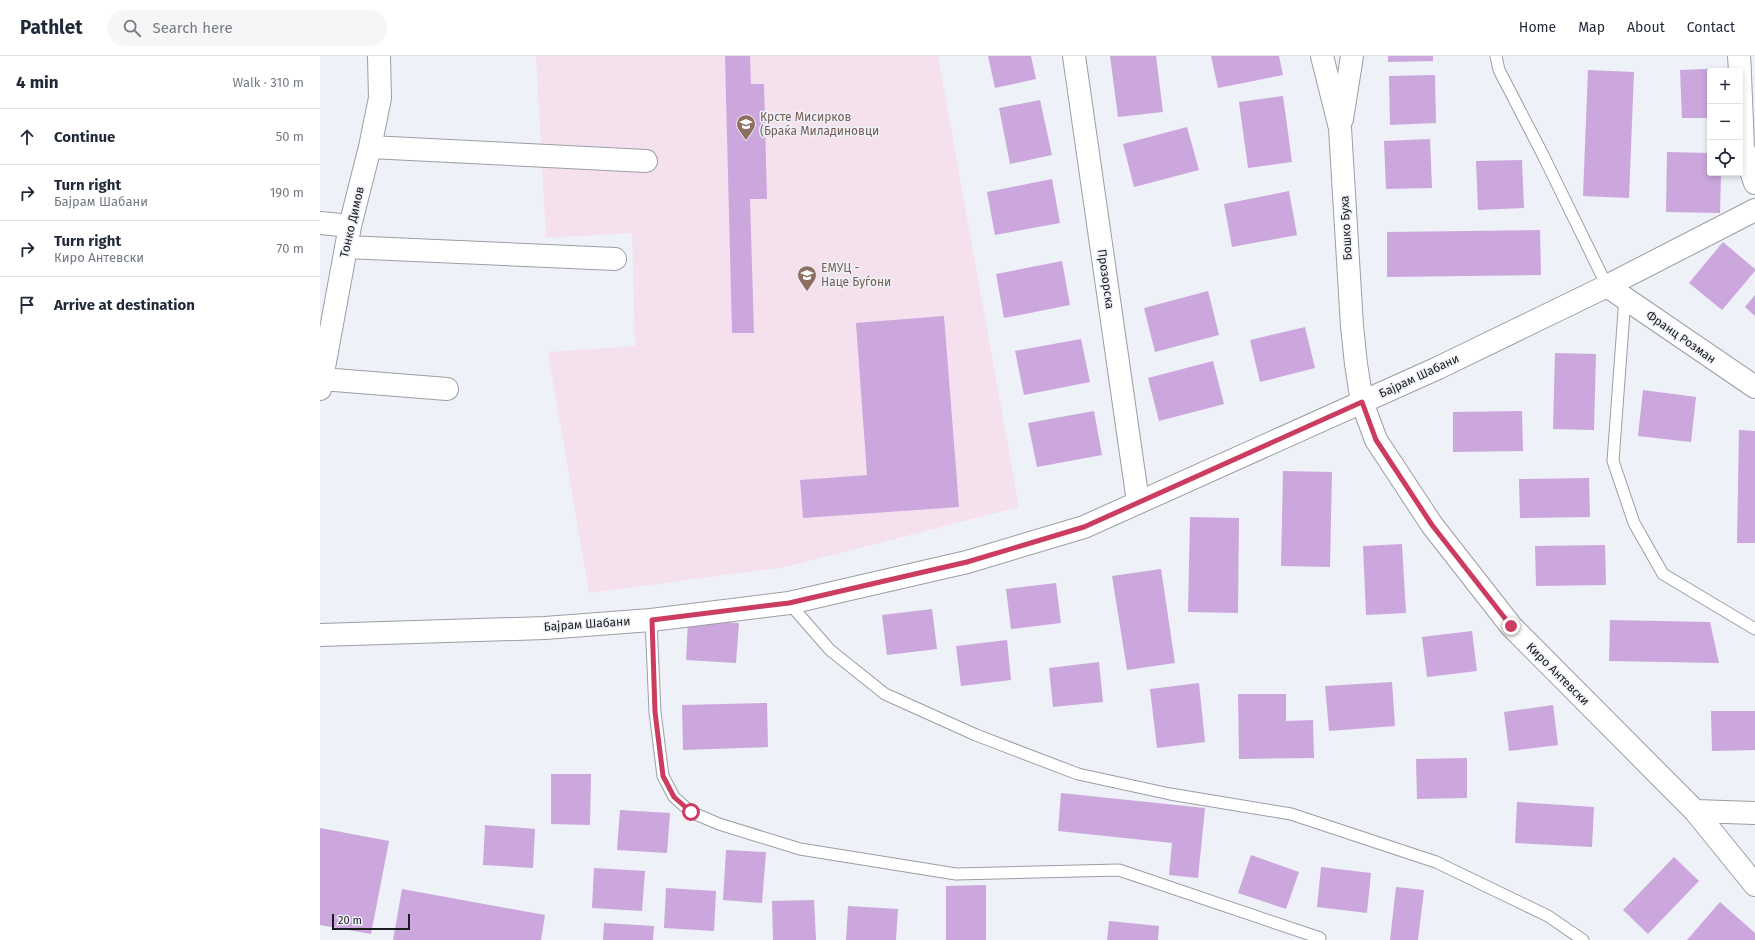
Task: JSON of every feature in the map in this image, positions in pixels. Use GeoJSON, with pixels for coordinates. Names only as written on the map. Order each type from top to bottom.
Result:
{"type":"FeatureCollection","features":[{"type":"Feature","properties":{"kind":"street","name":"Тонко Димов"},"geometry":{"type":"LineString","coordinates":[[321,384],[350,226],[370,146],[380,98],[379,56]]}},
{"type":"Feature","properties":{"kind":"street","name":"Прозорска"},"geometry":{"type":"LineString","coordinates":[[1074,56],[1138,502]]}},
{"type":"Feature","properties":{"kind":"street","name":"Бошко Буха"},"geometry":{"type":"LineString","coordinates":[[1322,56],[1340,128],[1352,326],[1362,402]]}},
{"type":"Feature","properties":{"kind":"street"},"geometry":{"type":"LineString","coordinates":[[1340,128],[1352,56]]}},
{"type":"Feature","properties":{"kind":"street"},"geometry":{"type":"LineString","coordinates":[[1739,56],[1740,68]]}},
{"type":"Feature","properties":{"kind":"street"},"geometry":{"type":"LineString","coordinates":[[1742,104],[1744,146],[1755,183]]}},
{"type":"Feature","properties":{"kind":"street"},"geometry":{"type":"LineString","coordinates":[[370,146],[646,160]]}},
{"type":"Feature","properties":{"kind":"street","name":"Бајрам Шабани"},"geometry":{"type":"LineString","coordinates":[[320,635],[545,628],[652,620],[789,603],[975,560],[1084,527],[1438,368],[1608,286],[1755,210]]}},
{"type":"Feature","properties":{"kind":"street"},"geometry":{"type":"LineString","coordinates":[[320,222],[350,226]]}},
{"type":"Feature","properties":{"kind":"street"},"geometry":{"type":"LineString","coordinates":[[346,247],[615,259]]}},
{"type":"Feature","properties":{"kind":"street","name":"Франц Розман"},"geometry":{"type":"LineString","coordinates":[[1608,286],[1755,387]]}},
{"type":"Feature","properties":{"kind":"street"},"geometry":{"type":"LineString","coordinates":[[321,384],[447,389]]}},
{"type":"Feature","properties":{"kind":"street","name":"Киро Антевски"},"geometry":{"type":"LineString","coordinates":[[1362,402],[1376,440],[1432,525],[1511,626],[1695,811],[1755,886]]}},
{"type":"Feature","properties":{"kind":"street"},"geometry":{"type":"LineString","coordinates":[[1695,811],[1755,814]]}},
{"type":"Feature","properties":{"kind":"lane"},"geometry":{"type":"LineString","coordinates":[[1496,56],[1499,70],[1608,286]]}},
{"type":"Feature","properties":{"kind":"lane"},"geometry":{"type":"LineString","coordinates":[[1625,298],[1613,461],[1634,523],[1663,574],[1755,628]]}},
{"type":"Feature","properties":{"kind":"lane"},"geometry":{"type":"LineString","coordinates":[[789,603],[830,650],[885,694],[976,735],[1078,774],[1170,794],[1291,814],[1436,862],[1548,916],[1583,940]]}},
{"type":"Feature","properties":{"kind":"lane"},"geometry":{"type":"LineString","coordinates":[[652,620],[655,712],[663,776],[674,797],[691,812],[720,824],[800,848],[956,874],[1119,870],[1320,938]]}},
{"type":"Feature","properties":{"kind":"shaded area","name":"ЕМУЦ - Наце Буѓони"},"geometry":{"type":"Polygon","coordinates":[[[536,56],[938,56],[1019,507],[785,567],[589,593],[548,352],[635,346],[632,233],[546,238],[536,56]]]}},
{"type":"Feature","properties":{"kind":"building","name":"Крсте Мисирков (Браќа Миладиновци"},"geometry":{"type":"Polygon","coordinates":[[[725,56],[750,56],[751,84],[764,84],[767,199],[750,199],[754,333],[732,333],[725,56]]]}},
{"type":"Feature","properties":{"kind":"building"},"geometry":{"type":"Polygon","coordinates":[[[988,56],[1031,56],[1036,79],[995,88],[988,56]]]}},
{"type":"Feature","properties":{"kind":"building"},"geometry":{"type":"Polygon","coordinates":[[[1110,56],[1156,56],[1163,112],[1118,117],[1110,56]]]}},
{"type":"Feature","properties":{"kind":"building"},"geometry":{"type":"Polygon","coordinates":[[[1211,56],[1279,56],[1283,75],[1218,88],[1211,56]]]}},
{"type":"Feature","properties":{"kind":"building"},"geometry":{"type":"Polygon","coordinates":[[[1388,56],[1433,56],[1433,61],[1388,62],[1388,56]]]}},
{"type":"Feature","properties":{"kind":"building"},"geometry":{"type":"Polygon","coordinates":[[[1707,69],[1707,118],[1682,118],[1680,70],[1707,69]]]}},
{"type":"Feature","properties":{"kind":"building"},"geometry":{"type":"Polygon","coordinates":[[[1588,70],[1634,72],[1629,198],[1583,196],[1588,70]]]}},
{"type":"Feature","properties":{"kind":"building"},"geometry":{"type":"Polygon","coordinates":[[[1435,75],[1436,123],[1390,125],[1389,76],[1435,75]]]}},
{"type":"Feature","properties":{"kind":"building"},"geometry":{"type":"Polygon","coordinates":[[[1283,96],[1292,162],[1248,168],[1239,102],[1283,96]]]}},
{"type":"Feature","properties":{"kind":"building"},"geometry":{"type":"Polygon","coordinates":[[[1040,100],[1052,155],[1010,164],[999,108],[1040,100]]]}},
{"type":"Feature","properties":{"kind":"building"},"geometry":{"type":"Polygon","coordinates":[[[1187,127],[1199,170],[1134,187],[1123,144],[1187,127]]]}},
{"type":"Feature","properties":{"kind":"building"},"geometry":{"type":"Polygon","coordinates":[[[1430,139],[1432,188],[1386,189],[1384,141],[1430,139]]]}},
{"type":"Feature","properties":{"kind":"building"},"geometry":{"type":"Polygon","coordinates":[[[1667,152],[1707,153],[1707,176],[1721,176],[1720,213],[1666,212],[1667,152]]]}},
{"type":"Feature","properties":{"kind":"building"},"geometry":{"type":"Polygon","coordinates":[[[1522,160],[1524,208],[1478,210],[1476,161],[1522,160]]]}},
{"type":"Feature","properties":{"kind":"building"},"geometry":{"type":"Polygon","coordinates":[[[1052,179],[1060,223],[995,235],[987,192],[1052,179]]]}},
{"type":"Feature","properties":{"kind":"building"},"geometry":{"type":"Polygon","coordinates":[[[1289,191],[1297,235],[1232,247],[1224,204],[1289,191]]]}},
{"type":"Feature","properties":{"kind":"building"},"geometry":{"type":"Polygon","coordinates":[[[1540,230],[1541,275],[1387,277],[1387,232],[1540,230]]]}},
{"type":"Feature","properties":{"kind":"building"},"geometry":{"type":"Polygon","coordinates":[[[1723,242],[1755,269],[1755,271],[1722,310],[1689,283],[1723,242]]]}},
{"type":"Feature","properties":{"kind":"building"},"geometry":{"type":"Polygon","coordinates":[[[1062,261],[1070,305],[1004,318],[996,274],[1062,261]]]}},
{"type":"Feature","properties":{"kind":"building"},"geometry":{"type":"Polygon","coordinates":[[[1208,291],[1219,335],[1155,352],[1144,308],[1208,291]]]}},
{"type":"Feature","properties":{"kind":"building"},"geometry":{"type":"Polygon","coordinates":[[[1755,295],[1755,316],[1745,307],[1755,295]]]}},
{"type":"Feature","properties":{"kind":"building"},"geometry":{"type":"Polygon","coordinates":[[[944,316],[959,507],[803,518],[800,480],[867,475],[856,323],[944,316]]]}},
{"type":"Feature","properties":{"kind":"building"},"geometry":{"type":"Polygon","coordinates":[[[1305,327],[1315,368],[1260,382],[1250,340],[1305,327]]]}},
{"type":"Feature","properties":{"kind":"building"},"geometry":{"type":"Polygon","coordinates":[[[1081,339],[1090,382],[1024,395],[1015,351],[1081,339]]]}},
{"type":"Feature","properties":{"kind":"building"},"geometry":{"type":"Polygon","coordinates":[[[1555,353],[1596,354],[1594,430],[1553,429],[1555,353]]]}},
{"type":"Feature","properties":{"kind":"building"},"geometry":{"type":"Polygon","coordinates":[[[1213,361],[1224,404],[1159,421],[1148,378],[1213,361]]]}},
{"type":"Feature","properties":{"kind":"building"},"geometry":{"type":"Polygon","coordinates":[[[1643,390],[1696,397],[1691,442],[1638,436],[1643,390]]]}},
{"type":"Feature","properties":{"kind":"building"},"geometry":{"type":"Polygon","coordinates":[[[1094,411],[1102,455],[1037,467],[1028,423],[1094,411]]]}},
{"type":"Feature","properties":{"kind":"building"},"geometry":{"type":"Polygon","coordinates":[[[1522,411],[1523,451],[1453,452],[1453,412],[1522,411]]]}},
{"type":"Feature","properties":{"kind":"building"},"geometry":{"type":"Polygon","coordinates":[[[1739,430],[1755,431],[1755,543],[1737,543],[1739,430]]]}},
{"type":"Feature","properties":{"kind":"building"},"geometry":{"type":"Polygon","coordinates":[[[1283,471],[1332,472],[1330,567],[1281,566],[1283,471]]]}},
{"type":"Feature","properties":{"kind":"building"},"geometry":{"type":"Polygon","coordinates":[[[1589,478],[1590,517],[1520,518],[1519,479],[1589,478]]]}},
{"type":"Feature","properties":{"kind":"building"},"geometry":{"type":"Polygon","coordinates":[[[1190,517],[1239,518],[1238,613],[1188,612],[1190,517]]]}},
{"type":"Feature","properties":{"kind":"building"},"geometry":{"type":"Polygon","coordinates":[[[1402,544],[1406,613],[1366,615],[1363,546],[1402,544]]]}},
{"type":"Feature","properties":{"kind":"building"},"geometry":{"type":"Polygon","coordinates":[[[1605,545],[1606,585],[1536,586],[1535,546],[1605,545]]]}},
{"type":"Feature","properties":{"kind":"building"},"geometry":{"type":"Polygon","coordinates":[[[1161,569],[1175,663],[1127,670],[1112,576],[1161,569]]]}},
{"type":"Feature","properties":{"kind":"building"},"geometry":{"type":"Polygon","coordinates":[[[1056,583],[1061,623],[1011,629],[1006,589],[1056,583]]]}},
{"type":"Feature","properties":{"kind":"building"},"geometry":{"type":"Polygon","coordinates":[[[932,609],[937,649],[887,655],[882,615],[932,609]]]}},
{"type":"Feature","properties":{"kind":"building"},"geometry":{"type":"Polygon","coordinates":[[[688,620],[739,623],[736,663],[686,660],[688,620]]]}},
{"type":"Feature","properties":{"kind":"building"},"geometry":{"type":"Polygon","coordinates":[[[1610,620],[1710,622],[1719,663],[1609,661],[1610,620]]]}},
{"type":"Feature","properties":{"kind":"building"},"geometry":{"type":"Polygon","coordinates":[[[1472,631],[1477,671],[1427,677],[1422,637],[1472,631]]]}},
{"type":"Feature","properties":{"kind":"building"},"geometry":{"type":"Polygon","coordinates":[[[1007,640],[1011,680],[961,686],[956,646],[1007,640]]]}},
{"type":"Feature","properties":{"kind":"building"},"geometry":{"type":"Polygon","coordinates":[[[1099,662],[1103,702],[1053,707],[1049,668],[1099,662]]]}},
{"type":"Feature","properties":{"kind":"building"},"geometry":{"type":"Polygon","coordinates":[[[1392,682],[1395,726],[1329,731],[1325,686],[1392,682]]]}},
{"type":"Feature","properties":{"kind":"building"},"geometry":{"type":"Polygon","coordinates":[[[1199,683],[1205,742],[1157,748],[1150,689],[1199,683]]]}},
{"type":"Feature","properties":{"kind":"building"},"geometry":{"type":"Polygon","coordinates":[[[1238,694],[1286,694],[1286,721],[1313,720],[1314,758],[1239,759],[1238,694]]]}},
{"type":"Feature","properties":{"kind":"building"},"geometry":{"type":"Polygon","coordinates":[[[767,703],[768,747],[683,750],[682,705],[767,703]]]}},
{"type":"Feature","properties":{"kind":"building"},"geometry":{"type":"Polygon","coordinates":[[[1553,705],[1558,745],[1509,751],[1504,712],[1553,705]]]}},
{"type":"Feature","properties":{"kind":"building"},"geometry":{"type":"Polygon","coordinates":[[[1711,711],[1755,711],[1755,750],[1712,751],[1711,711]]]}},
{"type":"Feature","properties":{"kind":"building"},"geometry":{"type":"Polygon","coordinates":[[[1467,758],[1467,798],[1417,799],[1416,759],[1467,758]]]}},
{"type":"Feature","properties":{"kind":"building"},"geometry":{"type":"Polygon","coordinates":[[[551,774],[591,774],[590,825],[551,824],[551,774]]]}},
{"type":"Feature","properties":{"kind":"building"},"geometry":{"type":"Polygon","coordinates":[[[1061,793],[1205,808],[1198,878],[1169,875],[1172,843],[1058,831],[1061,793]]]}},
{"type":"Feature","properties":{"kind":"building"},"geometry":{"type":"Polygon","coordinates":[[[1517,802],[1594,807],[1592,847],[1515,843],[1517,802]]]}},
{"type":"Feature","properties":{"kind":"building"},"geometry":{"type":"Polygon","coordinates":[[[620,810],[670,813],[667,853],[617,850],[620,810]]]}},
{"type":"Feature","properties":{"kind":"building"},"geometry":{"type":"Polygon","coordinates":[[[485,825],[535,829],[533,868],[483,865],[485,825]]]}},
{"type":"Feature","properties":{"kind":"building"},"geometry":{"type":"Polygon","coordinates":[[[320,828],[389,841],[371,934],[320,925],[320,828]]]}},
{"type":"Feature","properties":{"kind":"building"},"geometry":{"type":"Polygon","coordinates":[[[726,850],[766,852],[762,903],[723,900],[726,850]]]}},
{"type":"Feature","properties":{"kind":"building"},"geometry":{"type":"Polygon","coordinates":[[[1251,855],[1299,872],[1286,909],[1238,893],[1251,855]]]}},
{"type":"Feature","properties":{"kind":"building"},"geometry":{"type":"Polygon","coordinates":[[[1674,857],[1699,881],[1648,934],[1623,910],[1674,857]]]}},
{"type":"Feature","properties":{"kind":"building"},"geometry":{"type":"Polygon","coordinates":[[[1321,867],[1371,873],[1367,913],[1317,907],[1321,867]]]}},
{"type":"Feature","properties":{"kind":"building"},"geometry":{"type":"Polygon","coordinates":[[[594,868],[645,871],[642,911],[592,908],[594,868]]]}},
{"type":"Feature","properties":{"kind":"building"},"geometry":{"type":"Polygon","coordinates":[[[986,885],[986,940],[946,940],[946,886],[986,885]]]}},
{"type":"Feature","properties":{"kind":"building"},"geometry":{"type":"Polygon","coordinates":[[[1396,887],[1424,890],[1418,940],[1390,940],[1396,887]]]}},
{"type":"Feature","properties":{"kind":"building"},"geometry":{"type":"Polygon","coordinates":[[[666,888],[716,891],[714,931],[664,928],[666,888]]]}},
{"type":"Feature","properties":{"kind":"building"},"geometry":{"type":"Polygon","coordinates":[[[402,889],[545,915],[541,940],[393,940],[402,889]]]}},
{"type":"Feature","properties":{"kind":"building"},"geometry":{"type":"Polygon","coordinates":[[[814,900],[816,940],[773,940],[772,901],[814,900]]]}},
{"type":"Feature","properties":{"kind":"building"},"geometry":{"type":"Polygon","coordinates":[[[1720,902],[1755,933],[1755,940],[1687,940],[1720,902]]]}},
{"type":"Feature","properties":{"kind":"building"},"geometry":{"type":"Polygon","coordinates":[[[848,906],[898,909],[896,940],[846,940],[848,906]]]}},
{"type":"Feature","properties":{"kind":"building"},"geometry":{"type":"Polygon","coordinates":[[[1109,921],[1159,926],[1158,940],[1107,940],[1109,921]]]}},
{"type":"Feature","properties":{"kind":"building"},"geometry":{"type":"Polygon","coordinates":[[[604,923],[654,926],[653,940],[603,940],[604,923]]]}},
{"type":"Feature","properties":{"kind":"place","name":"Крсте Мисирков (Браќа Миладиновци"},"geometry":{"type":"Point","coordinates":[746,141]}},
{"type":"Feature","properties":{"kind":"place","name":"ЕМУЦ - Наце Буѓони"},"geometry":{"type":"Point","coordinates":[807,292]}},
{"type":"Feature","properties":{"kind":"route"},"geometry":{"type":"LineString","coordinates":[[691,812],[674,797],[663,776],[655,712],[652,620],[789,603],[845,591],[967,562],[1084,527],[1362,402],[1376,440],[1404,480],[1432,525],[1511,626]]}}]}
